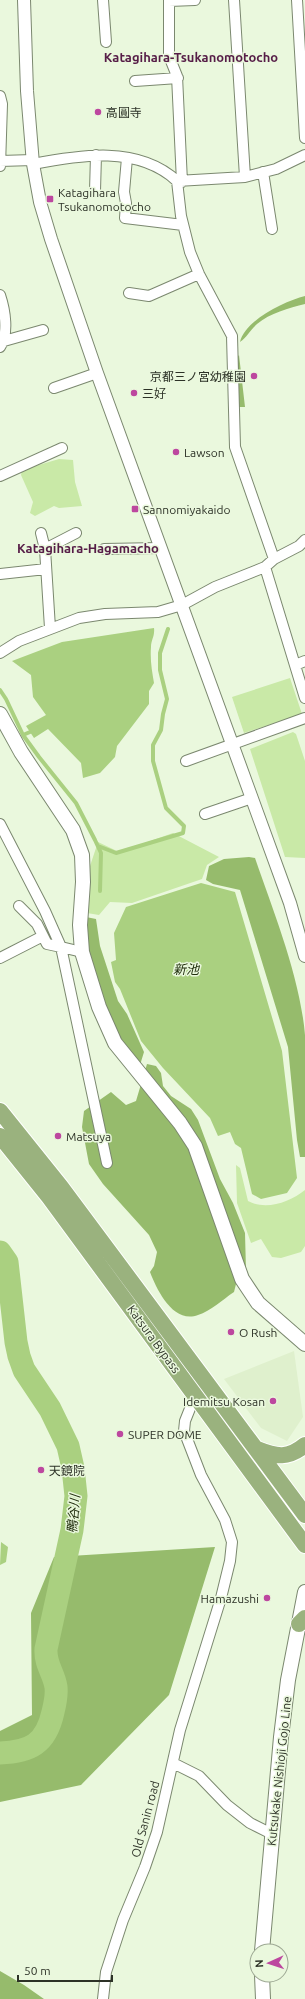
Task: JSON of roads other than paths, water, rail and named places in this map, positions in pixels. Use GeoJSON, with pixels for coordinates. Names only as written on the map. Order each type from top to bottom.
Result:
{"type":"FeatureCollection","features":[{"type":"Feature","properties":{"kind":"highway","name":"Katsura Bypass"},"geometry":{"type":"LineString","coordinates":[[0,1111],[61,1187],[305,1515]]}},
{"type":"Feature","properties":{"kind":"highway","name":"Katsura Bypass"},"geometry":{"type":"LineString","coordinates":[[0,1136],[49,1197],[305,1545]]}},
{"type":"Feature","properties":{"kind":"highway"},"geometry":{"type":"LineString","coordinates":[[257,1449],[274,1455],[295,1454],[305,1445]]}},
{"type":"Feature","properties":{"kind":"main road"},"geometry":{"type":"LineString","coordinates":[[0,714],[22,752],[73,830],[82,855],[83,882],[80,925],[82,952],[99,1007],[116,1043],[180,1123],[195,1146],[242,1279],[258,1303],[305,1344]]}},
{"type":"Feature","properties":{"kind":"main road","name":"Kutsukake Nishioji Gojo Line"},"geometry":{"type":"LineString","coordinates":[[263,1943],[288,1680],[302,1621],[305,1592]]}},
{"type":"Feature","properties":{"kind":"main road"},"geometry":{"type":"LineString","coordinates":[[262,1983],[263,1999]]}},
{"type":"Feature","properties":{"kind":"street"},"geometry":{"type":"LineString","coordinates":[[24,0],[27,91],[33,162],[40,202],[51,239],[97,373],[290,903],[305,956]]}},
{"type":"Feature","properties":{"kind":"street"},"geometry":{"type":"LineString","coordinates":[[103,0],[106,42]]}},
{"type":"Feature","properties":{"kind":"street"},"geometry":{"type":"LineString","coordinates":[[195,0],[169,1],[169,56],[178,78],[179,181],[183,225],[190,252],[199,274],[232,336],[235,447],[274,559]]}},
{"type":"Feature","properties":{"kind":"street"},"geometry":{"type":"LineString","coordinates":[[234,0],[245,177]]}},
{"type":"Feature","properties":{"kind":"street"},"geometry":{"type":"LineString","coordinates":[[287,0],[297,0],[305,138]]}},
{"type":"Feature","properties":{"kind":"street"},"geometry":{"type":"LineString","coordinates":[[135,81],[178,78]]}},
{"type":"Feature","properties":{"kind":"street"},"geometry":{"type":"LineString","coordinates":[[0,96],[2,104],[0,163],[33,162],[96,155],[127,158],[152,164],[167,172],[179,181],[245,177],[276,169],[305,155]]}},
{"type":"Feature","properties":{"kind":"street"},"geometry":{"type":"LineString","coordinates":[[95,191],[96,155]]}},
{"type":"Feature","properties":{"kind":"street"},"geometry":{"type":"LineString","coordinates":[[127,158],[124,192],[126,203],[124,218],[183,225]]}},
{"type":"Feature","properties":{"kind":"street"},"geometry":{"type":"LineString","coordinates":[[263,172],[272,229]]}},
{"type":"Feature","properties":{"kind":"street"},"geometry":{"type":"LineString","coordinates":[[138,284],[133,294],[149,296],[199,274]]}},
{"type":"Feature","properties":{"kind":"street"},"geometry":{"type":"LineString","coordinates":[[0,295],[5,322],[2,344],[43,330]]}},
{"type":"Feature","properties":{"kind":"street"},"geometry":{"type":"LineString","coordinates":[[54,388],[97,373]]}},
{"type":"Feature","properties":{"kind":"street"},"geometry":{"type":"LineString","coordinates":[[0,476],[62,448]]}},
{"type":"Feature","properties":{"kind":"street"},"geometry":{"type":"LineString","coordinates":[[41,533],[45,549],[50,628]]}},
{"type":"Feature","properties":{"kind":"street"},"geometry":{"type":"LineString","coordinates":[[45,549],[76,533]]}},
{"type":"Feature","properties":{"kind":"street"},"geometry":{"type":"LineString","coordinates":[[0,653],[19,641],[79,618],[105,614],[158,612],[182,605],[215,587],[265,567],[274,559],[304,545]]}},
{"type":"Feature","properties":{"kind":"street"},"geometry":{"type":"LineString","coordinates":[[104,549],[161,548]]}},
{"type":"Feature","properties":{"kind":"street"},"geometry":{"type":"LineString","coordinates":[[265,567],[305,698]]}},
{"type":"Feature","properties":{"kind":"street"},"geometry":{"type":"LineString","coordinates":[[0,574],[46,569]]}},
{"type":"Feature","properties":{"kind":"street"},"geometry":{"type":"LineString","coordinates":[[295,664],[305,661]]}},
{"type":"Feature","properties":{"kind":"street"},"geometry":{"type":"LineString","coordinates":[[186,761],[305,718]]}},
{"type":"Feature","properties":{"kind":"street"},"geometry":{"type":"LineString","coordinates":[[205,814],[252,798]]}},
{"type":"Feature","properties":{"kind":"street"},"geometry":{"type":"LineString","coordinates":[[0,825],[45,911],[61,947],[107,1163]]}},
{"type":"Feature","properties":{"kind":"street"},"geometry":{"type":"LineString","coordinates":[[19,906],[37,924],[47,944],[82,952]]}},
{"type":"Feature","properties":{"kind":"street"},"geometry":{"type":"LineString","coordinates":[[0,958],[43,936]]}},
{"type":"Feature","properties":{"kind":"street","name":"Old Sanin road"},"geometry":{"type":"LineString","coordinates":[[103,1999],[106,1972],[123,1920],[146,1867],[157,1832],[180,1730],[221,1598],[230,1561],[232,1542],[225,1520],[201,1475],[184,1431],[185,1421],[191,1406],[197,1398]]}},
{"type":"Feature","properties":{"kind":"street"},"geometry":{"type":"LineString","coordinates":[[173,1763],[199,1776],[227,1805],[250,1823],[272,1834]]}},
{"type":"Feature","properties":{"kind":"water"},"geometry":{"type":"Polygon","coordinates":[[[154,628],[151,645],[151,665],[154,683],[149,691],[149,704],[117,746],[115,757],[100,773],[83,778],[81,763],[48,729],[34,738],[26,726],[46,715],[33,697],[31,675],[12,661],[62,642],[154,628]]]}},
{"type":"Feature","properties":{"kind":"water","name":"新池"},"geometry":{"type":"Polygon","coordinates":[[[201,883],[235,892],[282,1051],[297,1178],[287,1193],[261,1199],[252,1194],[241,1148],[235,1144],[230,1132],[218,1136],[210,1118],[163,1068],[141,1041],[120,989],[115,982],[111,962],[116,960],[114,933],[126,907],[201,883]]]}},
{"type":"Feature","properties":{"kind":"water"},"geometry":{"type":"Polygon","coordinates":[[[1,1542],[8,1547],[6,1562],[0,1565],[1,1542]]]}},
{"type":"Feature","properties":{"kind":"waterway"},"geometry":{"type":"LineString","coordinates":[[98,846],[116,853],[183,833],[184,826],[166,808],[153,761],[153,745],[161,730],[167,699],[160,670],[160,653],[168,629]]}},
{"type":"Feature","properties":{"kind":"waterway"},"geometry":{"type":"LineString","coordinates":[[0,690],[6,699],[23,735]]}},
{"type":"Feature","properties":{"kind":"waterway"},"geometry":{"type":"LineString","coordinates":[[30,732],[23,735],[76,803],[101,853],[100,891]]}},
{"type":"Feature","properties":{"kind":"waterway","name":"鴨谷川"},"geometry":{"type":"LineString","coordinates":[[0,1252],[7,1262],[16,1342],[19,1356],[24,1370],[50,1409],[68,1446],[73,1468],[76,1496],[72,1530],[46,1649],[47,1660],[55,1682],[56,1690],[55,1703],[50,1723],[46,1732],[35,1744],[20,1751],[0,1753]]}},
{"type":"Feature","properties":{"kind":"place","name":"高圓寺"},"geometry":{"type":"Point","coordinates":[98,112]}},
{"type":"Feature","properties":{"kind":"place","name":"Katagihara Tsukanomotocho"},"geometry":{"type":"Point","coordinates":[50,199]}},
{"type":"Feature","properties":{"kind":"place","name":"京都三ノ宮幼稚園"},"geometry":{"type":"Point","coordinates":[254,376]}},
{"type":"Feature","properties":{"kind":"place","name":"三好"},"geometry":{"type":"Point","coordinates":[134,393]}},
{"type":"Feature","properties":{"kind":"place","name":"Lawson"},"geometry":{"type":"Point","coordinates":[176,452]}},
{"type":"Feature","properties":{"kind":"place","name":"Sannomiyakaido"},"geometry":{"type":"Point","coordinates":[135,509]}},
{"type":"Feature","properties":{"kind":"place","name":"Matsuya"},"geometry":{"type":"Point","coordinates":[58,1136]}},
{"type":"Feature","properties":{"kind":"place","name":"O Rush"},"geometry":{"type":"Point","coordinates":[231,1332]}},
{"type":"Feature","properties":{"kind":"place","name":"Idemitsu Kosan"},"geometry":{"type":"Point","coordinates":[273,1401]}},
{"type":"Feature","properties":{"kind":"place","name":"SUPER DOME"},"geometry":{"type":"Point","coordinates":[120,1434]}},
{"type":"Feature","properties":{"kind":"place","name":"天鏡院"},"geometry":{"type":"Point","coordinates":[41,1470]}},
{"type":"Feature","properties":{"kind":"place","name":"Hamazushi"},"geometry":{"type":"Point","coordinates":[267,1598]}},
{"type":"Feature","properties":{"kind":"district","name":"Katagihara-Tsukanomotocho"},"geometry":{"type":"Point","coordinates":[191,57]}},
{"type":"Feature","properties":{"kind":"district","name":"Katagihara-Hagamacho"},"geometry":{"type":"Point","coordinates":[88,548]}}]}
